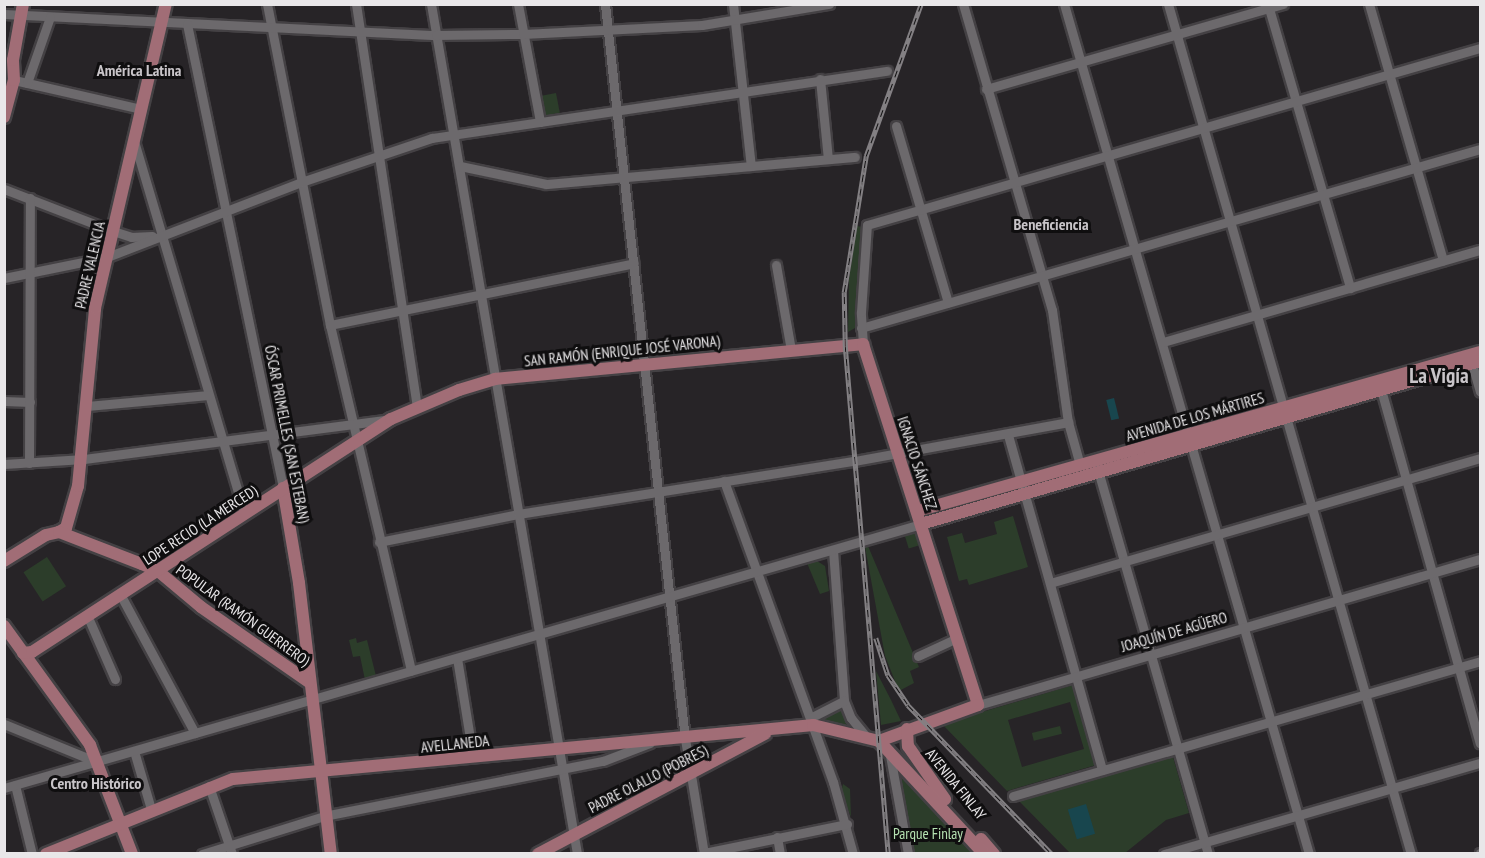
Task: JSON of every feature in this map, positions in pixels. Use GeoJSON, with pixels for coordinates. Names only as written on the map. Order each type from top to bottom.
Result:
{"type":"FeatureCollection","features":[{"type":"Feature","properties":{"kind":"main road","name":"PADRE VALENCIA"},"geometry":{"type":"LineString","coordinates":[[59,532],[66,528],[84,459],[90,337],[166,4]]}},
{"type":"Feature","properties":{"kind":"main road"},"geometry":{"type":"LineString","coordinates":[[4,117],[14,80],[13,60],[22,9]]}},
{"type":"Feature","properties":{"kind":"main road","name":"SAN RAMÓN (ENRIQUE JOSÉ VARONA)"},"geometry":{"type":"LineString","coordinates":[[391,419],[417,406],[495,379],[644,363],[863,344]]}},
{"type":"Feature","properties":{"kind":"main road","name":"IGNACIO SÁNCHEZ"},"geometry":{"type":"LineString","coordinates":[[863,344],[898,454],[925,516],[957,638],[978,705]]}},
{"type":"Feature","properties":{"kind":"main road","name":"AVENIDA DE LOS MÁRTIRES"},"geometry":{"type":"LineString","coordinates":[[925,516],[1096,465],[1476,358]]}},
{"type":"Feature","properties":{"kind":"main road","name":"LOPE RECIO (LA MERCED)"},"geometry":{"type":"LineString","coordinates":[[23,653],[32,652],[391,419]]}},
{"type":"Feature","properties":{"kind":"main road","name":"AVENIDA DE LOS MÁRTIRES"},"geometry":{"type":"LineString","coordinates":[[1023,486],[1080,465],[1096,465]]}},
{"type":"Feature","properties":{"kind":"main road","name":"ÓSCAR PRIMELLES (SAN ESTEBAN)"},"geometry":{"type":"LineString","coordinates":[[284,488],[299,583],[310,699],[324,816],[331,854]]}},
{"type":"Feature","properties":{"kind":"main road"},"geometry":{"type":"LineString","coordinates":[[4,561],[46,535],[59,532]]}},
{"type":"Feature","properties":{"kind":"main road","name":"POPULAR (RAMÓN GUERRERO)"},"geometry":{"type":"LineString","coordinates":[[59,532],[158,571],[201,607],[309,682]]}},
{"type":"Feature","properties":{"kind":"main road"},"geometry":{"type":"LineString","coordinates":[[4,626],[99,762],[132,854]]}},
{"type":"Feature","properties":{"kind":"main road","name":"JOAQUÍN DE AGÜERO"},"geometry":{"type":"LineString","coordinates":[[878,742],[907,729],[978,705]]}},
{"type":"Feature","properties":{"kind":"main road","name":"AVELLANEDA"},"geometry":{"type":"LineString","coordinates":[[46,854],[209,786],[244,778],[319,774],[473,757],[686,739],[771,730],[811,722],[878,742]]}},
{"type":"Feature","properties":{"kind":"main road","name":"AVENIDA FINLAY"},"geometry":{"type":"LineString","coordinates":[[907,729],[905,737],[914,757],[940,794],[988,852]]}},
{"type":"Feature","properties":{"kind":"main road","name":"PADRE OLALLO (POBRES)"},"geometry":{"type":"LineString","coordinates":[[538,854],[691,775],[771,730]]}},
{"type":"Feature","properties":{"kind":"main road","name":"AVENIDA FINLAY"},"geometry":{"type":"LineString","coordinates":[[878,742],[906,766],[988,852]]}},
{"type":"Feature","properties":{"kind":"street"},"geometry":{"type":"LineString","coordinates":[[267,4],[330,326],[411,671]]}},
{"type":"Feature","properties":{"kind":"street"},"geometry":{"type":"LineString","coordinates":[[356,4],[381,154],[417,406]]}},
{"type":"Feature","properties":{"kind":"street"},"geometry":{"type":"LineString","coordinates":[[431,4],[460,166],[479,296],[577,854]]}},
{"type":"Feature","properties":{"kind":"street"},"geometry":{"type":"LineString","coordinates":[[519,4],[540,122]]}},
{"type":"Feature","properties":{"kind":"street"},"geometry":{"type":"LineString","coordinates":[[605,4],[626,176],[669,598],[686,739],[704,853],[847,824]]}},
{"type":"Feature","properties":{"kind":"street"},"geometry":{"type":"LineString","coordinates":[[733,4],[751,166]]}},
{"type":"Feature","properties":{"kind":"street"},"geometry":{"type":"LineString","coordinates":[[4,14],[22,9],[50,17],[187,24],[436,34],[524,34],[608,31],[735,21],[829,4]]}},
{"type":"Feature","properties":{"kind":"street"},"geometry":{"type":"LineString","coordinates":[[963,4],[1056,327],[1068,422],[1080,465]]}},
{"type":"Feature","properties":{"kind":"street"},"geometry":{"type":"LineString","coordinates":[[1064,4],[1309,854]]}},
{"type":"Feature","properties":{"kind":"street"},"geometry":{"type":"LineString","coordinates":[[1168,4],[1411,854]]}},
{"type":"Feature","properties":{"kind":"street"},"geometry":{"type":"LineString","coordinates":[[986,89],[1176,35],[1268,6],[1283,4]]}},
{"type":"Feature","properties":{"kind":"street"},"geometry":{"type":"LineString","coordinates":[[1369,4],[1443,261]]}},
{"type":"Feature","properties":{"kind":"street"},"geometry":{"type":"LineString","coordinates":[[1268,6],[1350,288]]}},
{"type":"Feature","properties":{"kind":"street"},"geometry":{"type":"LineString","coordinates":[[27,83],[50,17]]}},
{"type":"Feature","properties":{"kind":"street","name":"ÓSCAR PRIMELLES (SAN ESTEBAN)"},"geometry":{"type":"LineString","coordinates":[[187,24],[284,488]]}},
{"type":"Feature","properties":{"kind":"street"},"geometry":{"type":"LineString","coordinates":[[921,209],[1480,48]]}},
{"type":"Feature","properties":{"kind":"street"},"geometry":{"type":"LineString","coordinates":[[4,278],[107,257],[301,182],[381,154],[454,134],[618,108],[887,71]]}},
{"type":"Feature","properties":{"kind":"street"},"geometry":{"type":"LineString","coordinates":[[820,79],[828,159]]}},
{"type":"Feature","properties":{"kind":"street"},"geometry":{"type":"LineString","coordinates":[[14,80],[142,109]]}},
{"type":"Feature","properties":{"kind":"street"},"geometry":{"type":"LineString","coordinates":[[896,126],[948,303]]}},
{"type":"Feature","properties":{"kind":"street"},"geometry":{"type":"LineString","coordinates":[[134,140],[244,513]]}},
{"type":"Feature","properties":{"kind":"street"},"geometry":{"type":"LineString","coordinates":[[861,328],[1480,149]]}},
{"type":"Feature","properties":{"kind":"street"},"geometry":{"type":"LineString","coordinates":[[460,166],[546,184],[855,157]]}},
{"type":"Feature","properties":{"kind":"street"},"geometry":{"type":"LineString","coordinates":[[4,189],[131,237],[161,235]]}},
{"type":"Feature","properties":{"kind":"street"},"geometry":{"type":"LineString","coordinates":[[29,463],[30,198]]}},
{"type":"Feature","properties":{"kind":"street","name":"IGNACIO SÁNCHEZ"},"geometry":{"type":"LineString","coordinates":[[863,344],[861,328],[867,225],[921,209]]}},
{"type":"Feature","properties":{"kind":"street"},"geometry":{"type":"LineString","coordinates":[[1163,342],[1480,250]]}},
{"type":"Feature","properties":{"kind":"street"},"geometry":{"type":"LineString","coordinates":[[330,326],[634,263]]}},
{"type":"Feature","properties":{"kind":"street"},"geometry":{"type":"LineString","coordinates":[[776,265],[791,350]]}},
{"type":"Feature","properties":{"kind":"street"},"geometry":{"type":"LineString","coordinates":[[1476,358],[1480,392]]}},
{"type":"Feature","properties":{"kind":"street"},"geometry":{"type":"LineString","coordinates":[[1380,386],[1480,743]]}},
{"type":"Feature","properties":{"kind":"street"},"geometry":{"type":"LineString","coordinates":[[87,406],[210,395]]}},
{"type":"Feature","properties":{"kind":"street"},"geometry":{"type":"LineString","coordinates":[[4,401],[30,402]]}},
{"type":"Feature","properties":{"kind":"street"},"geometry":{"type":"LineString","coordinates":[[4,464],[84,459],[353,426],[391,419]]}},
{"type":"Feature","properties":{"kind":"street"},"geometry":{"type":"LineString","coordinates":[[379,542],[518,514],[898,454],[1068,422]]}},
{"type":"Feature","properties":{"kind":"street"},"geometry":{"type":"LineString","coordinates":[[1008,435],[1102,770]]}},
{"type":"Feature","properties":{"kind":"street"},"geometry":{"type":"LineString","coordinates":[[1050,583],[1480,458]]}},
{"type":"Feature","properties":{"kind":"street"},"geometry":{"type":"LineString","coordinates":[[1096,465],[1208,854]]}},
{"type":"Feature","properties":{"kind":"street"},"geometry":{"type":"LineString","coordinates":[[724,481],[847,824],[853,854]]}},
{"type":"Feature","properties":{"kind":"street"},"geometry":{"type":"LineString","coordinates":[[4,788],[310,699],[758,574],[833,550],[925,516]]}},
{"type":"Feature","properties":{"kind":"street"},"geometry":{"type":"LineString","coordinates":[[833,550],[844,701],[851,718],[878,742],[891,772],[908,854]]}},
{"type":"Feature","properties":{"kind":"street","name":"JOAQUÍN DE AGÜERO"},"geometry":{"type":"LineString","coordinates":[[978,705],[1480,559]]}},
{"type":"Feature","properties":{"kind":"street"},"geometry":{"type":"LineString","coordinates":[[120,594],[195,734]]}},
{"type":"Feature","properties":{"kind":"street"},"geometry":{"type":"LineString","coordinates":[[87,615],[115,679]]}},
{"type":"Feature","properties":{"kind":"street"},"geometry":{"type":"LineString","coordinates":[[918,656],[957,638]]}},
{"type":"Feature","properties":{"kind":"street"},"geometry":{"type":"LineString","coordinates":[[457,658],[473,757]]}},
{"type":"Feature","properties":{"kind":"street"},"geometry":{"type":"LineString","coordinates":[[1013,796],[1480,661]]}},
{"type":"Feature","properties":{"kind":"street"},"geometry":{"type":"LineString","coordinates":[[811,722],[844,701]]}},
{"type":"Feature","properties":{"kind":"street"},"geometry":{"type":"LineString","coordinates":[[4,724],[69,754],[99,762]]}},
{"type":"Feature","properties":{"kind":"street"},"geometry":{"type":"LineString","coordinates":[[201,854],[231,849],[324,816],[561,771],[603,761],[657,741]]}},
{"type":"Feature","properties":{"kind":"street"},"geometry":{"type":"LineString","coordinates":[[134,751],[151,809]]}},
{"type":"Feature","properties":{"kind":"street"},"geometry":{"type":"LineString","coordinates":[[1164,854],[1480,763]]}},
{"type":"Feature","properties":{"kind":"street"},"geometry":{"type":"LineString","coordinates":[[891,772],[896,765],[906,766]]}},
{"type":"Feature","properties":{"kind":"street"},"geometry":{"type":"LineString","coordinates":[[15,785],[32,854]]}},
{"type":"Feature","properties":{"kind":"street"},"geometry":{"type":"LineString","coordinates":[[209,786],[231,849]]}},
{"type":"Feature","properties":{"kind":"street"},"geometry":{"type":"LineString","coordinates":[[777,837],[780,854]]}},
{"type":"Feature","properties":{"kind":"green space"},"geometry":{"type":"Polygon","coordinates":[[[556,93],[560,113],[544,116],[540,96],[556,93]]]}},
{"type":"Feature","properties":{"kind":"green space"},"geometry":{"type":"Polygon","coordinates":[[[857,226],[862,227],[855,328],[848,332],[849,279],[857,226]]]}},
{"type":"Feature","properties":{"kind":"green space"},"geometry":{"type":"Polygon","coordinates":[[[1013,516],[1028,567],[969,585],[967,579],[959,581],[947,537],[962,533],[965,543],[997,534],[994,522],[1013,516]]]}},
{"type":"Feature","properties":{"kind":"green space"},"geometry":{"type":"Polygon","coordinates":[[[918,531],[922,544],[909,548],[905,535],[918,531]]]}},
{"type":"Feature","properties":{"kind":"green space"},"geometry":{"type":"Polygon","coordinates":[[[868,546],[919,667],[910,671],[914,683],[899,691],[885,656],[865,547],[868,546]]]}},
{"type":"Feature","properties":{"kind":"green space"},"geometry":{"type":"Polygon","coordinates":[[[47,557],[66,586],[43,602],[24,572],[47,557]]]}},
{"type":"Feature","properties":{"kind":"green space"},"geometry":{"type":"Polygon","coordinates":[[[817,561],[825,566],[829,591],[820,594],[807,563],[817,561]]]}},
{"type":"Feature","properties":{"kind":"green space"},"geometry":{"type":"Polygon","coordinates":[[[356,638],[357,643],[367,640],[376,676],[365,680],[360,656],[353,657],[349,640],[356,638]]]}},
{"type":"Feature","properties":{"kind":"green space"},"geometry":{"type":"Polygon","coordinates":[[[876,671],[891,700],[901,721],[881,725],[876,671]]]}},
{"type":"Feature","properties":{"kind":"green space"},"geometry":{"type":"Polygon","coordinates":[[[1073,685],[1096,765],[1007,791],[942,724],[1073,685]],[[1070,702],[1008,720],[1022,767],[1084,749],[1070,702]]]}},
{"type":"Feature","properties":{"kind":"green space"},"geometry":{"type":"Polygon","coordinates":[[[850,705],[868,732],[818,722],[820,720],[850,705]]]}},
{"type":"Feature","properties":{"kind":"green space"},"geometry":{"type":"Polygon","coordinates":[[[1060,726],[1062,734],[1034,741],[1032,733],[1060,726]]]}},
{"type":"Feature","properties":{"kind":"green space"},"geometry":{"type":"Polygon","coordinates":[[[1173,757],[1189,813],[1166,820],[1125,853],[1070,853],[1019,801],[1173,757]]]}},
{"type":"Feature","properties":{"kind":"green space","name":"Parque Finlay"},"geometry":{"type":"Polygon","coordinates":[[[901,772],[974,853],[913,853],[897,787],[896,775],[901,772]]]}},
{"type":"Feature","properties":{"kind":"green space"},"geometry":{"type":"Polygon","coordinates":[[[843,784],[850,789],[851,817],[841,792],[843,784]]]}},
{"type":"Feature","properties":{"kind":"water"},"geometry":{"type":"Polygon","coordinates":[[[1114,398],[1119,418],[1111,420],[1106,400],[1114,398]]]}},
{"type":"Feature","properties":{"kind":"water"},"geometry":{"type":"Polygon","coordinates":[[[1086,804],[1095,834],[1077,839],[1068,810],[1086,804]]]}},
{"type":"Feature","properties":{"kind":"railway"},"geometry":{"type":"LineString","coordinates":[[888,854],[845,346],[844,292],[866,156],[921,4]]}},
{"type":"Feature","properties":{"kind":"railway"},"geometry":{"type":"LineString","coordinates":[[876,638],[888,675],[908,705],[1052,854]]}},
{"type":"Feature","properties":{"kind":"district","name":"América Latina"},"geometry":{"type":"Point","coordinates":[139,70]}},
{"type":"Feature","properties":{"kind":"district","name":"Beneficiencia"},"geometry":{"type":"Point","coordinates":[1051,224]}},
{"type":"Feature","properties":{"kind":"district","name":"La Vigía"},"geometry":{"type":"Point","coordinates":[1439,376]}},
{"type":"Feature","properties":{"kind":"district","name":"Centro Histórico"},"geometry":{"type":"Point","coordinates":[96,783]}}]}
